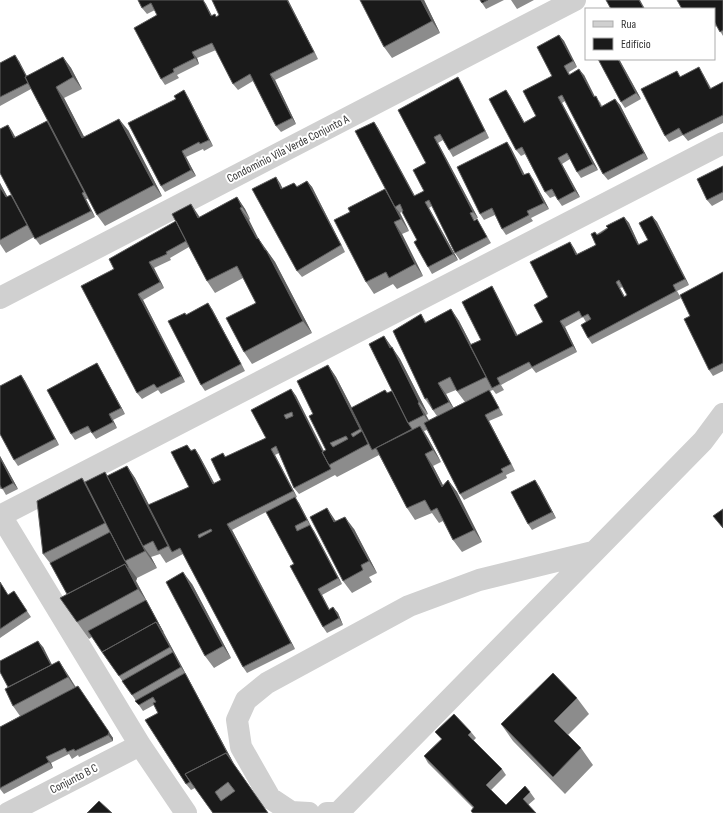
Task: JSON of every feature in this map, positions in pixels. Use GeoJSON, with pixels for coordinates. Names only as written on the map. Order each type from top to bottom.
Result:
{"type":"FeatureCollection","features":[{"type":"Feature","properties":{"kind":"street","name":"Condomínio Vila Verde Conjunto A"},"geometry":{"type":"LineString","coordinates":[[0,298],[575,0]]}},
{"type":"Feature","properties":{"kind":"street"},"geometry":{"type":"LineString","coordinates":[[186,813],[140,745],[0,516],[723,143]]}},
{"type":"Feature","properties":{"kind":"street"},"geometry":{"type":"LineString","coordinates":[[327,813],[338,813],[353,807],[593,552],[703,441],[723,414]]}},
{"type":"Feature","properties":{"kind":"street"},"geometry":{"type":"LineString","coordinates":[[308,813],[291,812],[270,798],[241,747],[237,720],[246,700],[267,683],[409,606],[479,580],[593,552]]}},
{"type":"Feature","properties":{"kind":"street","name":"Conjunto B C"},"geometry":{"type":"LineString","coordinates":[[8,813],[140,745]]}},
{"type":"Feature","properties":{"kind":"building"},"geometry":{"type":"Polygon","coordinates":[[[138,0],[203,0],[211,16],[215,14],[216,17],[219,15],[212,0],[287,0],[314,52],[270,74],[292,118],[276,126],[250,74],[233,84],[212,43],[192,52],[195,58],[173,69],[174,72],[161,79],[134,28],[157,15],[151,3],[142,8],[138,0]]]}},
{"type":"Feature","properties":{"kind":"building"},"geometry":{"type":"Polygon","coordinates":[[[360,0],[421,0],[432,21],[384,47],[360,0]]]}},
{"type":"Feature","properties":{"kind":"building"},"geometry":{"type":"Polygon","coordinates":[[[480,0],[488,0],[482,3],[480,0]]]}},
{"type":"Feature","properties":{"kind":"building"},"geometry":{"type":"Polygon","coordinates":[[[606,0],[639,0],[643,8],[610,8],[606,0]]]}},
{"type":"Feature","properties":{"kind":"building"},"geometry":{"type":"Polygon","coordinates":[[[677,0],[723,0],[723,30],[720,32],[715,23],[715,8],[681,8],[677,0]]]}},
{"type":"Feature","properties":{"kind":"building"},"geometry":{"type":"Polygon","coordinates":[[[559,35],[573,61],[564,66],[569,75],[579,69],[601,107],[615,99],[644,153],[603,174],[562,95],[558,97],[593,164],[577,172],[567,153],[558,158],[575,191],[558,200],[552,189],[545,192],[522,147],[516,150],[489,99],[506,90],[524,123],[536,116],[523,91],[552,76],[537,47],[559,35]]]}},
{"type":"Feature","properties":{"kind":"building"},"geometry":{"type":"Polygon","coordinates":[[[15,55],[28,83],[0,97],[0,63],[15,55]]]}},
{"type":"Feature","properties":{"kind":"building"},"geometry":{"type":"Polygon","coordinates":[[[63,57],[73,77],[56,87],[82,138],[119,119],[154,185],[97,215],[25,77],[63,57]]]}},
{"type":"Feature","properties":{"kind":"building"},"geometry":{"type":"Polygon","coordinates":[[[599,60],[619,60],[636,93],[621,102],[599,60]]]}},
{"type":"Feature","properties":{"kind":"building"},"geometry":{"type":"Polygon","coordinates":[[[699,67],[710,89],[723,82],[723,115],[683,135],[679,128],[665,136],[641,89],[677,71],[680,77],[699,67]]]}},
{"type":"Feature","properties":{"kind":"building"},"geometry":{"type":"Polygon","coordinates":[[[458,77],[485,131],[449,150],[440,134],[434,137],[473,212],[470,213],[474,221],[477,219],[487,237],[455,253],[429,200],[425,202],[453,254],[428,267],[414,242],[417,240],[402,212],[403,211],[400,204],[395,207],[355,131],[374,122],[414,196],[424,191],[413,170],[426,163],[398,110],[458,77]]]}},
{"type":"Feature","properties":{"kind":"building"},"geometry":{"type":"Polygon","coordinates":[[[184,90],[209,140],[200,144],[199,142],[182,151],[191,170],[161,186],[128,123],[176,99],[174,96],[184,90]]]}},
{"type":"Feature","properties":{"kind":"building"},"geometry":{"type":"Polygon","coordinates":[[[47,121],[84,192],[82,193],[91,211],[35,239],[0,173],[0,129],[8,125],[14,138],[47,121]]]}},
{"type":"Feature","properties":{"kind":"building"},"geometry":{"type":"Polygon","coordinates":[[[507,142],[523,175],[529,173],[544,203],[527,211],[529,215],[502,229],[492,208],[480,214],[457,167],[507,142]]]}},
{"type":"Feature","properties":{"kind":"building"},"geometry":{"type":"Polygon","coordinates":[[[723,166],[723,192],[707,200],[697,179],[723,166]]]}},
{"type":"Feature","properties":{"kind":"building"},"geometry":{"type":"Polygon","coordinates":[[[276,177],[281,189],[294,183],[297,187],[307,181],[341,245],[297,271],[252,189],[276,177]]]}},
{"type":"Feature","properties":{"kind":"building"},"geometry":{"type":"Polygon","coordinates":[[[0,187],[6,197],[11,195],[27,225],[0,240],[0,187]]]}},
{"type":"Feature","properties":{"kind":"building"},"geometry":{"type":"Polygon","coordinates":[[[385,189],[401,219],[394,222],[415,264],[389,278],[386,272],[366,282],[334,220],[350,212],[348,208],[385,189]]]}},
{"type":"Feature","properties":{"kind":"building"},"geometry":{"type":"Polygon","coordinates":[[[237,197],[242,207],[240,208],[257,239],[258,238],[266,250],[303,321],[244,352],[226,318],[256,303],[237,266],[207,281],[172,214],[191,204],[198,218],[237,197]]]}},
{"type":"Feature","properties":{"kind":"building"},"geometry":{"type":"Polygon","coordinates":[[[652,216],[685,279],[673,285],[676,291],[588,338],[581,325],[591,319],[588,314],[582,317],[579,311],[560,321],[573,346],[532,367],[529,362],[497,378],[500,384],[492,388],[470,345],[481,340],[462,302],[492,286],[516,336],[543,322],[534,305],[548,297],[530,262],[570,242],[576,255],[596,245],[591,234],[595,232],[597,235],[601,233],[608,228],[606,226],[624,217],[638,245],[648,240],[639,223],[652,216]],[[619,280],[616,282],[624,297],[627,295],[619,280]]]}},
{"type":"Feature","properties":{"kind":"building"},"geometry":{"type":"Polygon","coordinates":[[[176,221],[186,241],[166,252],[167,254],[149,262],[160,282],[138,294],[181,376],[157,388],[154,384],[137,393],[81,286],[114,269],[109,259],[176,221]]]}},
{"type":"Feature","properties":{"kind":"building"},"geometry":{"type":"Polygon","coordinates":[[[723,272],[723,363],[709,370],[684,319],[690,316],[680,295],[723,272]]]}},
{"type":"Feature","properties":{"kind":"building"},"geometry":{"type":"Polygon","coordinates":[[[208,303],[241,364],[201,385],[168,321],[185,313],[186,315],[208,303]]]}},
{"type":"Feature","properties":{"kind":"building"},"geometry":{"type":"Polygon","coordinates":[[[451,309],[486,377],[457,391],[450,377],[438,383],[449,402],[433,410],[427,398],[425,399],[393,331],[421,314],[425,323],[451,309]]]}},
{"type":"Feature","properties":{"kind":"building"},"geometry":{"type":"Polygon","coordinates":[[[384,336],[390,348],[392,347],[424,415],[408,423],[369,344],[384,336]]]}},
{"type":"Feature","properties":{"kind":"building"},"geometry":{"type":"Polygon","coordinates":[[[97,363],[121,408],[109,414],[113,422],[92,433],[88,426],[71,434],[47,390],[97,363]]]}},
{"type":"Feature","properties":{"kind":"building"},"geometry":{"type":"Polygon","coordinates":[[[328,365],[360,429],[351,434],[353,437],[362,431],[368,444],[329,465],[322,452],[326,450],[309,416],[313,414],[297,381],[328,365]],[[346,436],[330,443],[333,447],[348,439],[346,436]]]}},
{"type":"Feature","properties":{"kind":"building"},"geometry":{"type":"Polygon","coordinates":[[[21,375],[55,439],[14,460],[0,434],[0,386],[21,375]]]}},
{"type":"Feature","properties":{"kind":"building"},"geometry":{"type":"Polygon","coordinates":[[[291,389],[331,469],[294,488],[276,446],[271,449],[293,491],[227,524],[291,643],[243,667],[180,548],[172,552],[148,505],[189,487],[171,452],[187,445],[191,451],[195,449],[213,484],[221,480],[211,459],[223,453],[225,457],[266,438],[251,410],[291,389]],[[292,412],[284,415],[286,419],[293,416],[292,412]],[[211,529],[198,535],[199,538],[212,531],[211,529]]]}},
{"type":"Feature","properties":{"kind":"building"},"geometry":{"type":"Polygon","coordinates":[[[385,390],[387,393],[392,391],[412,429],[372,450],[351,408],[385,390]]]}},
{"type":"Feature","properties":{"kind":"building"},"geometry":{"type":"Polygon","coordinates":[[[489,390],[499,408],[485,415],[511,464],[501,469],[503,472],[460,494],[424,423],[489,390]]]}},
{"type":"Feature","properties":{"kind":"building"},"geometry":{"type":"Polygon","coordinates":[[[420,426],[433,450],[425,454],[442,487],[448,480],[474,530],[453,540],[437,508],[431,511],[425,500],[407,508],[376,448],[420,426]]]}},
{"type":"Feature","properties":{"kind":"building"},"geometry":{"type":"Polygon","coordinates":[[[0,458],[13,483],[2,489],[0,485],[0,458]]]}},
{"type":"Feature","properties":{"kind":"building"},"geometry":{"type":"Polygon","coordinates":[[[127,466],[168,546],[158,551],[153,541],[143,546],[107,476],[127,466]]]}},
{"type":"Feature","properties":{"kind":"building"},"geometry":{"type":"Polygon","coordinates":[[[105,472],[145,551],[125,561],[85,482],[105,472]]]}},
{"type":"Feature","properties":{"kind":"building"},"geometry":{"type":"Polygon","coordinates":[[[82,478],[105,523],[43,554],[37,501],[82,478]]]}},
{"type":"Feature","properties":{"kind":"building"},"geometry":{"type":"Polygon","coordinates":[[[535,480],[552,512],[528,524],[511,492],[535,480]]]}},
{"type":"Feature","properties":{"kind":"building"},"geometry":{"type":"Polygon","coordinates":[[[295,497],[307,520],[295,526],[297,531],[310,525],[338,578],[318,589],[329,610],[333,607],[339,618],[323,627],[290,566],[294,564],[266,512],[295,497]]]}},
{"type":"Feature","properties":{"kind":"building"},"geometry":{"type":"Polygon","coordinates":[[[327,508],[334,522],[345,517],[369,561],[361,565],[363,570],[343,581],[310,517],[327,508]]]}},
{"type":"Feature","properties":{"kind":"building"},"geometry":{"type":"Polygon","coordinates":[[[723,509],[723,528],[713,516],[723,509]]]}},
{"type":"Feature","properties":{"kind":"building"},"geometry":{"type":"Polygon","coordinates":[[[110,532],[128,566],[128,569],[125,564],[67,594],[50,563],[110,532]]]}},
{"type":"Feature","properties":{"kind":"building"},"geometry":{"type":"Polygon","coordinates":[[[125,564],[138,589],[77,622],[60,598],[125,564]]]}},
{"type":"Feature","properties":{"kind":"building"},"geometry":{"type":"Polygon","coordinates":[[[183,572],[223,646],[205,656],[166,582],[183,572]]]}},
{"type":"Feature","properties":{"kind":"building"},"geometry":{"type":"Polygon","coordinates":[[[0,582],[8,595],[14,591],[27,611],[0,629],[0,582]]]}},
{"type":"Feature","properties":{"kind":"building"},"geometry":{"type":"Polygon","coordinates":[[[146,600],[163,632],[156,622],[102,652],[88,631],[146,600]]]}},
{"type":"Feature","properties":{"kind":"building"},"geometry":{"type":"Polygon","coordinates":[[[156,622],[170,647],[119,676],[102,652],[156,622]]]}},
{"type":"Feature","properties":{"kind":"building"},"geometry":{"type":"Polygon","coordinates":[[[38,641],[51,665],[8,687],[0,672],[0,661],[38,641]]]}},
{"type":"Feature","properties":{"kind":"building"},"geometry":{"type":"Polygon","coordinates":[[[173,652],[181,667],[132,695],[122,681],[173,652]]]}},
{"type":"Feature","properties":{"kind":"building"},"geometry":{"type":"Polygon","coordinates":[[[59,661],[68,677],[13,706],[5,689],[59,661]]]}},
{"type":"Feature","properties":{"kind":"building"},"geometry":{"type":"Polygon","coordinates":[[[185,673],[230,758],[226,753],[185,774],[190,782],[186,784],[145,720],[158,713],[153,703],[156,702],[153,697],[139,705],[135,701],[185,673]]]}},
{"type":"Feature","properties":{"kind":"building"},"geometry":{"type":"Polygon","coordinates":[[[553,673],[577,698],[554,721],[581,748],[553,777],[501,724],[553,673]]]}},
{"type":"Feature","properties":{"kind":"building"},"geometry":{"type":"Polygon","coordinates":[[[78,686],[109,732],[108,735],[75,751],[74,749],[67,752],[65,748],[46,757],[49,762],[0,788],[0,727],[78,686]]]}},
{"type":"Feature","properties":{"kind":"building"},"geometry":{"type":"Polygon","coordinates":[[[454,714],[471,732],[468,735],[502,769],[486,785],[506,805],[525,786],[530,792],[523,799],[536,813],[473,813],[471,811],[474,807],[424,756],[442,739],[435,732],[454,714]]]}},
{"type":"Feature","properties":{"kind":"building"},"geometry":{"type":"Polygon","coordinates":[[[226,753],[268,813],[213,813],[185,774],[226,753]],[[228,782],[215,792],[221,801],[235,791],[228,782]]]}},
{"type":"Feature","properties":{"kind":"building"},"geometry":{"type":"Polygon","coordinates":[[[99,801],[112,813],[87,813],[99,801]]]}}]}
